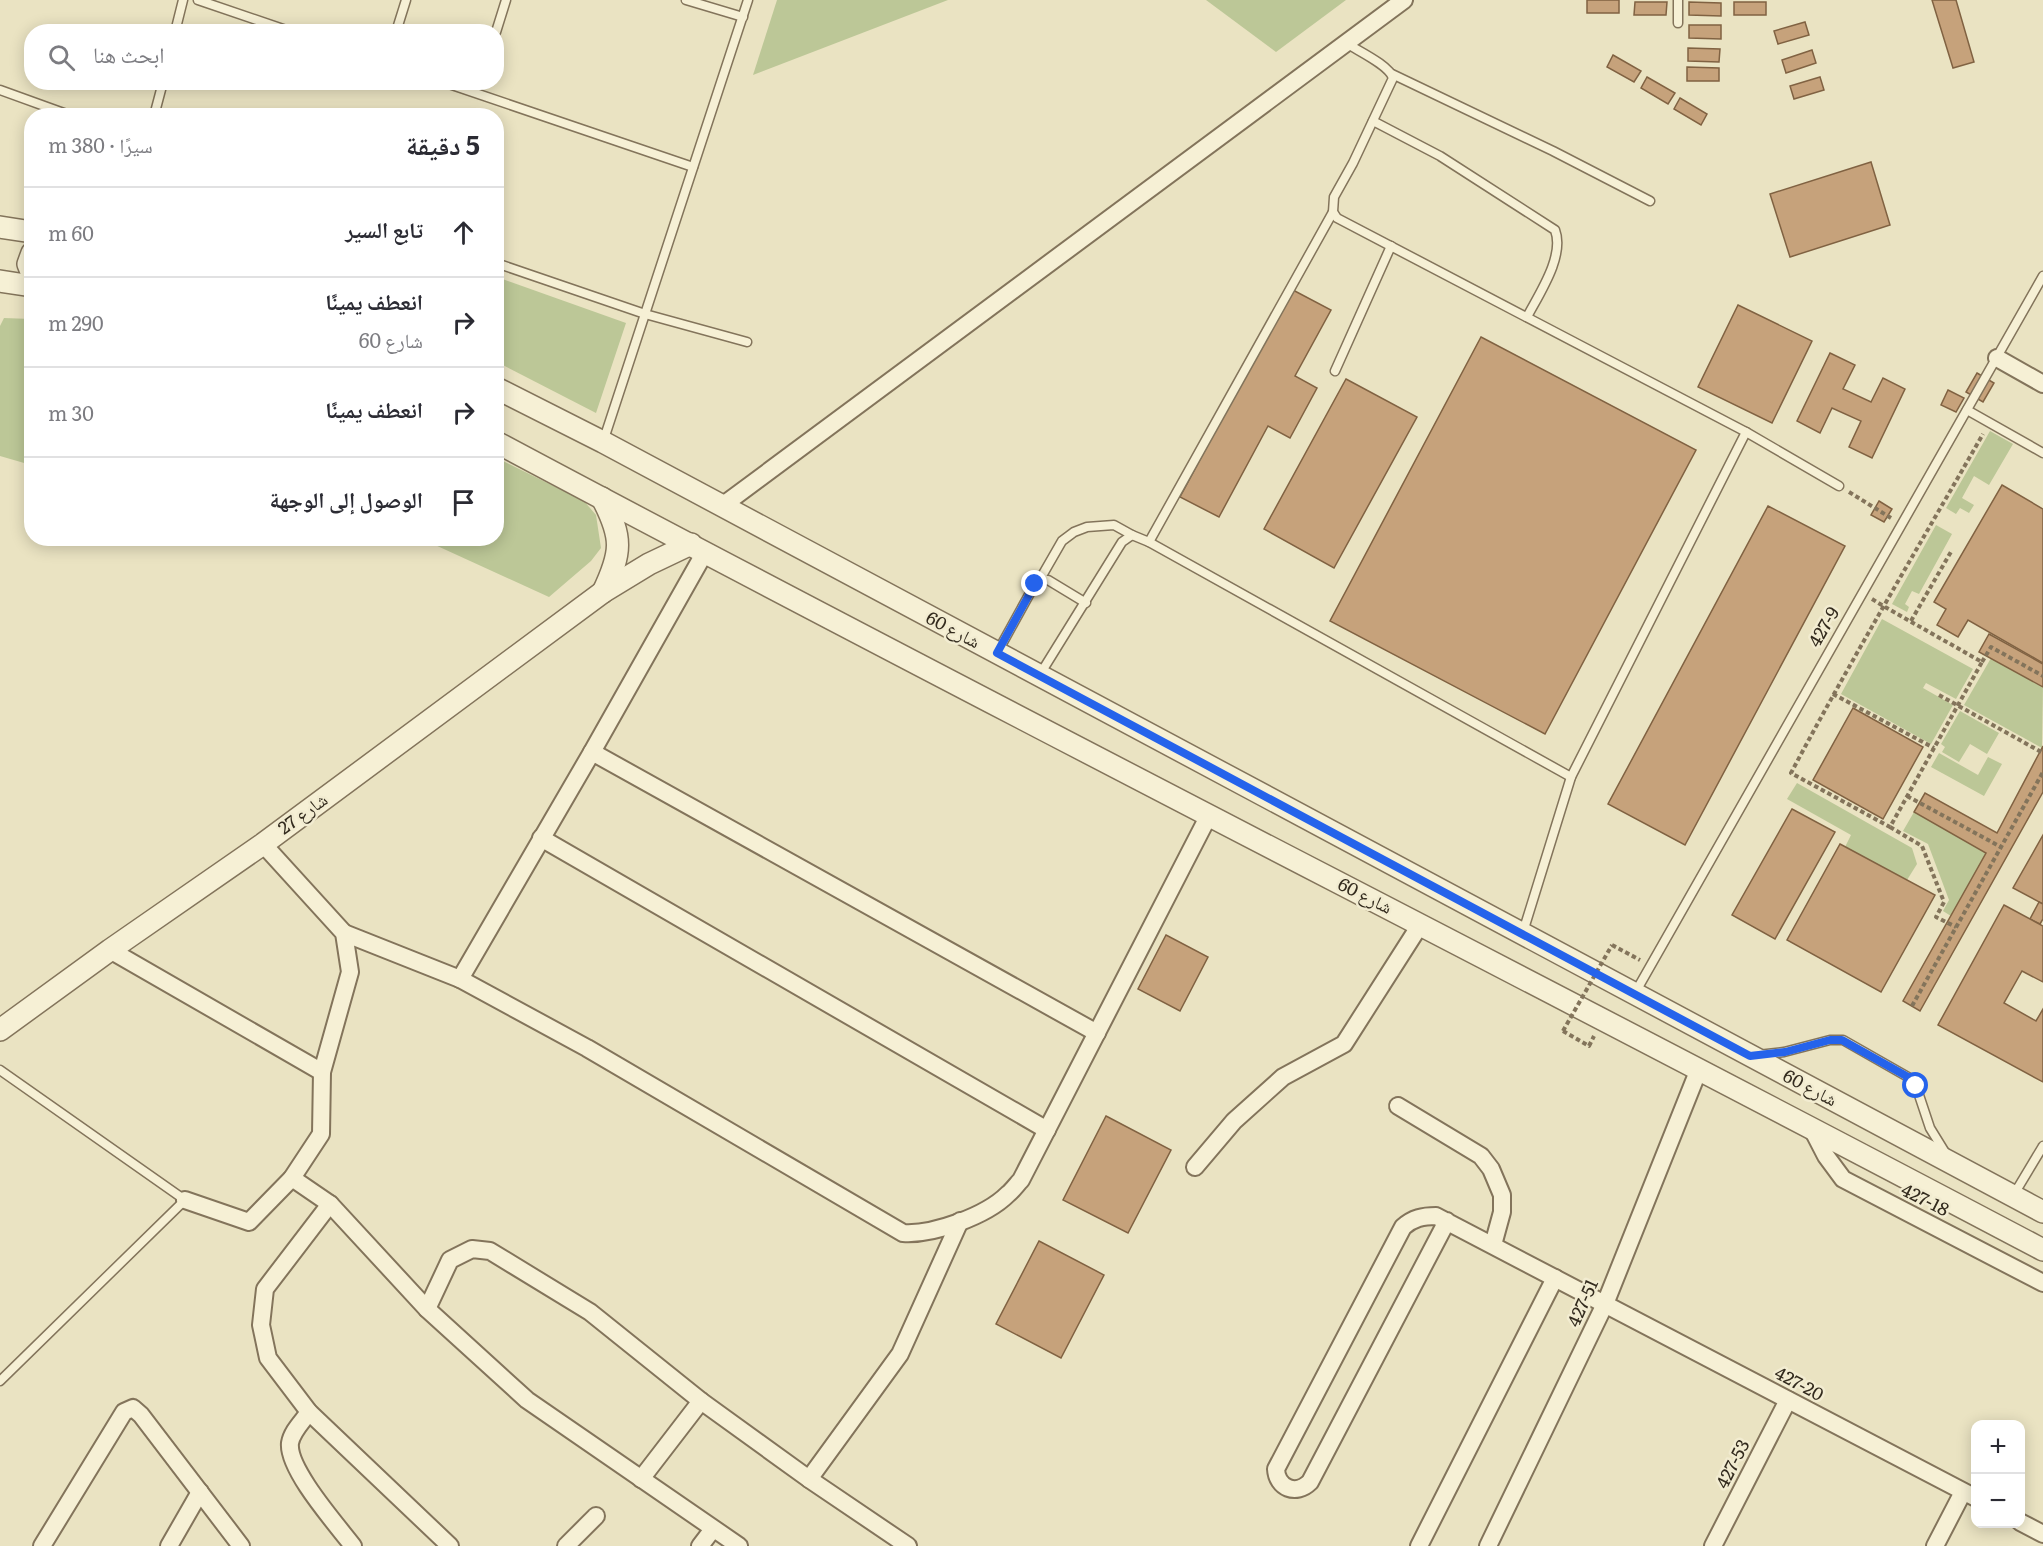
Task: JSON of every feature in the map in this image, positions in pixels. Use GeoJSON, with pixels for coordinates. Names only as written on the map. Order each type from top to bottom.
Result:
{"type":"FeatureCollection","features":[{"type":"Feature","properties":{"kind":"street"},"geometry":{"type":"LineString","coordinates":[[722,506],[1404,0]]}},
{"type":"Feature","properties":{"kind":"street"},"geometry":{"type":"LineString","coordinates":[[0,227],[24,231]]}},
{"type":"Feature","properties":{"kind":"street"},"geometry":{"type":"LineString","coordinates":[[0,281],[24,285]]}},
{"type":"Feature","properties":{"kind":"street"},"geometry":{"type":"LineString","coordinates":[[1997,358],[2043,384]]}},
{"type":"Feature","properties":{"kind":"street","name":"شارع 60"},"geometry":{"type":"LineString","coordinates":[[504,392],[603,442],[2043,1212]]}},
{"type":"Feature","properties":{"kind":"street","name":"شارع 60"},"geometry":{"type":"LineString","coordinates":[[504,446],[859,635],[1811,1127],[2043,1250]]}},
{"type":"Feature","properties":{"kind":"street","name":"شارع 27"},"geometry":{"type":"LineString","coordinates":[[602,498],[615,522],[618,547],[615,567],[603,592]]}},
{"type":"Feature","properties":{"kind":"street"},"geometry":{"type":"LineString","coordinates":[[460,979],[592,752],[698,548]]}},
{"type":"Feature","properties":{"kind":"street","name":"شارع 27"},"geometry":{"type":"LineString","coordinates":[[0,1030],[110,950],[263,844],[603,592],[649,564],[698,548]]}},
{"type":"Feature","properties":{"kind":"street"},"geometry":{"type":"LineString","coordinates":[[592,752],[1097,1033]]}},
{"type":"Feature","properties":{"kind":"street"},"geometry":{"type":"LineString","coordinates":[[263,844],[344,933],[460,979],[587,1048],[903,1233],[918,1234],[960,1221],[995,1204],[1008,1195],[1021,1180],[1209,815]]}},
{"type":"Feature","properties":{"kind":"street"},"geometry":{"type":"LineString","coordinates":[[541,838],[1047,1130]]}},
{"type":"Feature","properties":{"kind":"street"},"geometry":{"type":"LineString","coordinates":[[1195,1167],[1234,1120],[1283,1077],[1344,1044],[1420,925]]}},
{"type":"Feature","properties":{"kind":"street"},"geometry":{"type":"LineString","coordinates":[[185,1200],[249,1222],[292,1178],[321,1134],[322,1072],[350,972],[344,933]]}},
{"type":"Feature","properties":{"kind":"street"},"geometry":{"type":"LineString","coordinates":[[110,950],[322,1072]]}},
{"type":"Feature","properties":{"kind":"street","name":"427-51"},"geometry":{"type":"LineString","coordinates":[[1488,1546],[1605,1304],[1699,1069]]}},
{"type":"Feature","properties":{"kind":"street"},"geometry":{"type":"LineString","coordinates":[[1398,1106],[1481,1156],[1491,1168],[1502,1195],[1502,1212],[1492,1245]]}},
{"type":"Feature","properties":{"kind":"street","name":"427-18"},"geometry":{"type":"LineString","coordinates":[[1811,1127],[1826,1156],[1843,1179],[2043,1283]]}},
{"type":"Feature","properties":{"kind":"street"},"geometry":{"type":"LineString","coordinates":[[292,1178],[330,1204],[427,1309],[527,1400],[739,1546]]}},
{"type":"Feature","properties":{"kind":"street"},"geometry":{"type":"LineString","coordinates":[[330,1204],[265,1289],[261,1325],[268,1358],[309,1412],[450,1546]]}},
{"type":"Feature","properties":{"kind":"street"},"geometry":{"type":"LineString","coordinates":[[1425,1216],[1436,1216],[1447,1221],[1310,1482],[1304,1488],[1293,1490],[1283,1486],[1276,1477],[1276,1469],[1403,1227],[1411,1220],[1425,1216]]}},
{"type":"Feature","properties":{"kind":"street"},"geometry":{"type":"LineString","coordinates":[[809,1479],[900,1354],[960,1221]]}},
{"type":"Feature","properties":{"kind":"street","name":"427-20"},"geometry":{"type":"LineString","coordinates":[[1447,1221],[1969,1495]]}},
{"type":"Feature","properties":{"kind":"street"},"geometry":{"type":"LineString","coordinates":[[427,1309],[450,1260],[472,1249],[490,1251],[590,1312],[701,1401],[809,1479],[908,1546]]}},
{"type":"Feature","properties":{"kind":"street"},"geometry":{"type":"LineString","coordinates":[[1419,1546],[1555,1278]]}},
{"type":"Feature","properties":{"kind":"street","name":"427-53"},"geometry":{"type":"LineString","coordinates":[[1713,1546],[1788,1400]]}},
{"type":"Feature","properties":{"kind":"street"},"geometry":{"type":"LineString","coordinates":[[641,1479],[701,1401]]}},
{"type":"Feature","properties":{"kind":"street"},"geometry":{"type":"LineString","coordinates":[[42,1546],[124,1412],[133,1408],[141,1415],[241,1546]]}},
{"type":"Feature","properties":{"kind":"street"},"geometry":{"type":"LineString","coordinates":[[309,1412],[293,1434],[290,1444],[292,1458],[302,1478],[353,1546]]}},
{"type":"Feature","properties":{"kind":"street"},"geometry":{"type":"LineString","coordinates":[[169,1546],[200,1492]]}},
{"type":"Feature","properties":{"kind":"street"},"geometry":{"type":"LineString","coordinates":[[1935,1546],[1969,1495]]}},
{"type":"Feature","properties":{"kind":"street"},"geometry":{"type":"LineString","coordinates":[[566,1546],[596,1516]]}},
{"type":"Feature","properties":{"kind":"street"},"geometry":{"type":"LineString","coordinates":[[2025,1525],[2043,1534]]}},
{"type":"Feature","properties":{"kind":"street"},"geometry":{"type":"LineString","coordinates":[[700,1546],[713,1529]]}},
{"type":"Feature","properties":{"kind":"lane"},"geometry":{"type":"LineString","coordinates":[[177,24],[183,0]]}},
{"type":"Feature","properties":{"kind":"lane"},"geometry":{"type":"LineString","coordinates":[[198,0],[268,24]]}},
{"type":"Feature","properties":{"kind":"lane"},"geometry":{"type":"LineString","coordinates":[[398,24],[406,0]]}},
{"type":"Feature","properties":{"kind":"lane"},"geometry":{"type":"LineString","coordinates":[[498,24],[506,0]]}},
{"type":"Feature","properties":{"kind":"lane"},"geometry":{"type":"LineString","coordinates":[[686,0],[743,16]]}},
{"type":"Feature","properties":{"kind":"lane"},"geometry":{"type":"LineString","coordinates":[[603,442],[748,0]]}},
{"type":"Feature","properties":{"kind":"lane"},"geometry":{"type":"LineString","coordinates":[[1678,0],[1678,23]]}},
{"type":"Feature","properties":{"kind":"lane"},"geometry":{"type":"LineString","coordinates":[[1346,43],[1392,74],[1544,146],[1650,201]]}},
{"type":"Feature","properties":{"kind":"lane"},"geometry":{"type":"LineString","coordinates":[[1149,542],[1333,212],[1334,196],[1392,83],[1392,74]]}},
{"type":"Feature","properties":{"kind":"lane"},"geometry":{"type":"LineString","coordinates":[[0,90],[50,108]]}},
{"type":"Feature","properties":{"kind":"lane"},"geometry":{"type":"LineString","coordinates":[[156,108],[161,90]]}},
{"type":"Feature","properties":{"kind":"lane"},"geometry":{"type":"LineString","coordinates":[[466,90],[693,167]]}},
{"type":"Feature","properties":{"kind":"lane"},"geometry":{"type":"LineString","coordinates":[[1373,121],[1440,156],[1555,231],[1558,238],[1553,267],[1527,317]]}},
{"type":"Feature","properties":{"kind":"lane"},"geometry":{"type":"LineString","coordinates":[[1333,212],[1337,218],[1746,432],[1839,486]]}},
{"type":"Feature","properties":{"kind":"lane"},"geometry":{"type":"LineString","coordinates":[[1335,371],[1391,246]]}},
{"type":"Feature","properties":{"kind":"lane"},"geometry":{"type":"LineString","coordinates":[[504,266],[645,314],[747,342]]}},
{"type":"Feature","properties":{"kind":"lane","name":"427-9"},"geometry":{"type":"LineString","coordinates":[[1635,994],[2043,276]]}},
{"type":"Feature","properties":{"kind":"lane"},"geometry":{"type":"LineString","coordinates":[[1967,410],[2043,453]]}},
{"type":"Feature","properties":{"kind":"lane"},"geometry":{"type":"LineString","coordinates":[[1522,934],[1571,777],[1746,432]]}},
{"type":"Feature","properties":{"kind":"lane"},"geometry":{"type":"LineString","coordinates":[[997,653],[1062,541],[1074,532],[1087,527],[1114,525],[1149,542],[1571,777]]}},
{"type":"Feature","properties":{"kind":"lane"},"geometry":{"type":"LineString","coordinates":[[1039,676],[1122,542],[1132,535]]}},
{"type":"Feature","properties":{"kind":"lane"},"geometry":{"type":"LineString","coordinates":[[1039,581],[1048,580],[1086,603]]}},
{"type":"Feature","properties":{"kind":"lane"},"geometry":{"type":"LineString","coordinates":[[1750,1056],[1785,1052],[1830,1040],[1842,1040],[1908,1077],[1916,1086],[1930,1128],[1953,1164]]}},
{"type":"Feature","properties":{"kind":"lane"},"geometry":{"type":"LineString","coordinates":[[0,1070],[185,1200],[0,1381]]}},
{"type":"Feature","properties":{"kind":"lane"},"geometry":{"type":"LineString","coordinates":[[2013,1197],[2043,1146]]}},
{"type":"Feature","properties":{"kind":"path"},"geometry":{"type":"LineString","coordinates":[[1956,927],[1936,916],[1944,902],[1922,846],[1791,773],[1833,694],[1989,423]]}},
{"type":"Feature","properties":{"kind":"path"},"geometry":{"type":"LineString","coordinates":[[1839,486],[1902,524]]}},
{"type":"Feature","properties":{"kind":"path"},"geometry":{"type":"LineString","coordinates":[[1911,621],[1952,550]]}},
{"type":"Feature","properties":{"kind":"path"},"geometry":{"type":"LineString","coordinates":[[1863,593],[1982,662]]}},
{"type":"Feature","properties":{"kind":"path"},"geometry":{"type":"LineString","coordinates":[[1890,827],[1991,647],[2043,676]]}},
{"type":"Feature","properties":{"kind":"path"},"geometry":{"type":"LineString","coordinates":[[1833,694],[1934,748]]}},
{"type":"Feature","properties":{"kind":"path"},"geometry":{"type":"LineString","coordinates":[[1939,695],[2043,753]]}},
{"type":"Feature","properties":{"kind":"path"},"geometry":{"type":"LineString","coordinates":[[1912,1006],[2043,772]]}},
{"type":"Feature","properties":{"kind":"path"},"geometry":{"type":"LineString","coordinates":[[1907,796],[2001,848]]}},
{"type":"Feature","properties":{"kind":"path"},"geometry":{"type":"LineString","coordinates":[[1589,1046],[1563,1031],[1612,945],[1640,960]]}},
{"type":"Feature","properties":{"kind":"green space"},"geometry":{"type":"Polygon","coordinates":[[[777,0],[948,0],[753,75],[777,0]]]}},
{"type":"Feature","properties":{"kind":"green space"},"geometry":{"type":"Polygon","coordinates":[[[1206,0],[1346,0],[1276,52],[1206,0]]]}},
{"type":"Feature","properties":{"kind":"green space"},"geometry":{"type":"Polygon","coordinates":[[[504,279],[626,323],[596,413],[504,366],[504,279]]]}},
{"type":"Feature","properties":{"kind":"green space"},"geometry":{"type":"Polygon","coordinates":[[[4,318],[24,319],[24,463],[0,456],[0,326],[4,318]]]}},
{"type":"Feature","properties":{"kind":"green space"},"geometry":{"type":"Polygon","coordinates":[[[1990,431],[2013,444],[1989,485],[1974,476],[1962,498],[1974,505],[1969,513],[1960,508],[1956,514],[1946,508],[1990,431]]]}},
{"type":"Feature","properties":{"kind":"green space"},"geometry":{"type":"Polygon","coordinates":[[[504,461],[584,501],[596,515],[601,548],[591,561],[549,597],[437,546],[504,546],[504,461]]]}},
{"type":"Feature","properties":{"kind":"green space"},"geometry":{"type":"Polygon","coordinates":[[[1936,525],[1952,534],[1919,594],[1912,591],[1905,604],[1909,607],[1907,612],[1892,604],[1936,525]]]}},
{"type":"Feature","properties":{"kind":"green space"},"geometry":{"type":"Polygon","coordinates":[[[1882,619],[1973,669],[1956,699],[1926,683],[1923,688],[1953,705],[1931,744],[1841,694],[1882,619]]]}},
{"type":"Feature","properties":{"kind":"green space"},"geometry":{"type":"Polygon","coordinates":[[[1991,658],[2043,687],[2042,748],[1964,705],[1991,658]]]}},
{"type":"Feature","properties":{"kind":"green space"},"geometry":{"type":"Polygon","coordinates":[[[1960,711],[1999,733],[1987,754],[1970,744],[1959,762],[1942,752],[1945,747],[1941,744],[1960,711]]]}},
{"type":"Feature","properties":{"kind":"green space"},"geometry":{"type":"Polygon","coordinates":[[[1939,753],[1978,775],[1988,757],[2002,764],[1984,796],[1931,767],[1939,753]]]}},
{"type":"Feature","properties":{"kind":"green space"},"geometry":{"type":"Polygon","coordinates":[[[1797,783],[1912,848],[1917,864],[1907,880],[1845,847],[1851,835],[1787,799],[1797,783]]]}},
{"type":"Feature","properties":{"kind":"green space"},"geometry":{"type":"Polygon","coordinates":[[[1914,812],[1986,853],[1951,916],[1943,911],[1949,900],[1928,844],[1903,831],[1914,812]]]}},
{"type":"Feature","properties":{"kind":"building"},"geometry":{"type":"Polygon","coordinates":[[[1587,0],[1619,0],[1619,13],[1587,13],[1587,0]]]}},
{"type":"Feature","properties":{"kind":"building"},"geometry":{"type":"Polygon","coordinates":[[[1932,0],[1956,0],[1974,62],[1953,68],[1932,0]]]}},
{"type":"Feature","properties":{"kind":"building"},"geometry":{"type":"Polygon","coordinates":[[[1635,2],[1667,2],[1666,15],[1634,15],[1635,2]]]}},
{"type":"Feature","properties":{"kind":"building"},"geometry":{"type":"Polygon","coordinates":[[[1689,2],[1721,3],[1721,16],[1689,15],[1689,2]]]}},
{"type":"Feature","properties":{"kind":"building"},"geometry":{"type":"Polygon","coordinates":[[[1734,2],[1766,2],[1766,15],[1734,15],[1734,2]]]}},
{"type":"Feature","properties":{"kind":"building"},"geometry":{"type":"Polygon","coordinates":[[[1805,22],[1809,35],[1778,44],[1774,31],[1805,22]]]}},
{"type":"Feature","properties":{"kind":"building"},"geometry":{"type":"Polygon","coordinates":[[[1689,25],[1721,25],[1721,39],[1689,38],[1689,25]]]}},
{"type":"Feature","properties":{"kind":"building"},"geometry":{"type":"Polygon","coordinates":[[[1688,48],[1720,49],[1719,62],[1688,61],[1688,48]]]}},
{"type":"Feature","properties":{"kind":"building"},"geometry":{"type":"Polygon","coordinates":[[[1812,50],[1816,63],[1786,73],[1782,60],[1812,50]]]}},
{"type":"Feature","properties":{"kind":"building"},"geometry":{"type":"Polygon","coordinates":[[[1613,55],[1641,71],[1634,82],[1607,67],[1613,55]]]}},
{"type":"Feature","properties":{"kind":"building"},"geometry":{"type":"Polygon","coordinates":[[[1687,67],[1719,68],[1719,81],[1687,81],[1687,67]]]}},
{"type":"Feature","properties":{"kind":"building"},"geometry":{"type":"Polygon","coordinates":[[[1647,77],[1675,93],[1668,104],[1641,88],[1647,77]]]}},
{"type":"Feature","properties":{"kind":"building"},"geometry":{"type":"Polygon","coordinates":[[[1820,77],[1824,90],[1794,99],[1790,86],[1820,77]]]}},
{"type":"Feature","properties":{"kind":"building"},"geometry":{"type":"Polygon","coordinates":[[[1680,98],[1707,114],[1701,125],[1674,109],[1680,98]]]}},
{"type":"Feature","properties":{"kind":"building"},"geometry":{"type":"Polygon","coordinates":[[[1871,162],[1890,225],[1790,257],[1770,194],[1871,162]]]}},
{"type":"Feature","properties":{"kind":"building"},"geometry":{"type":"Polygon","coordinates":[[[1291,289],[1331,310],[1295,376],[1317,388],[1290,438],[1268,426],[1219,517],[1180,497],[1291,289]]]}},
{"type":"Feature","properties":{"kind":"building"},"geometry":{"type":"Polygon","coordinates":[[[1738,305],[1812,341],[1772,423],[1698,387],[1738,305]]]}},
{"type":"Feature","properties":{"kind":"building"},"geometry":{"type":"Polygon","coordinates":[[[1481,337],[1696,450],[1545,734],[1330,621],[1481,337]]]}},
{"type":"Feature","properties":{"kind":"building"},"geometry":{"type":"Polygon","coordinates":[[[1830,353],[1855,365],[1843,389],[1871,402],[1883,378],[1905,389],[1872,458],[1849,447],[1861,421],[1832,408],[1820,433],[1797,421],[1830,353]]]}},
{"type":"Feature","properties":{"kind":"building"},"geometry":{"type":"Polygon","coordinates":[[[1977,373],[1994,383],[1983,402],[1966,392],[1977,373]]]}},
{"type":"Feature","properties":{"kind":"building"},"geometry":{"type":"Polygon","coordinates":[[[1346,379],[1417,417],[1334,568],[1264,529],[1346,379]]]}},
{"type":"Feature","properties":{"kind":"building"},"geometry":{"type":"Polygon","coordinates":[[[1948,390],[1964,398],[1956,412],[1941,405],[1948,390]]]}},
{"type":"Feature","properties":{"kind":"building"},"geometry":{"type":"Polygon","coordinates":[[[2002,485],[2043,509],[2043,663],[1968,620],[1958,637],[1937,625],[1946,609],[1934,602],[2002,485]]]}},
{"type":"Feature","properties":{"kind":"building"},"geometry":{"type":"Polygon","coordinates":[[[1879,501],[1892,509],[1884,522],[1871,515],[1879,501]]]}},
{"type":"Feature","properties":{"kind":"building"},"geometry":{"type":"Polygon","coordinates":[[[1768,506],[1845,546],[1685,845],[1608,804],[1768,506]]]}},
{"type":"Feature","properties":{"kind":"building"},"geometry":{"type":"Polygon","coordinates":[[[1989,634],[2043,664],[2043,687],[1979,652],[1989,634]]]}},
{"type":"Feature","properties":{"kind":"building"},"geometry":{"type":"Polygon","coordinates":[[[1853,708],[1923,747],[1883,819],[1813,780],[1853,708]]]}},
{"type":"Feature","properties":{"kind":"building"},"geometry":{"type":"Polygon","coordinates":[[[2043,746],[2043,792],[1920,1011],[1903,1001],[1986,853],[1914,812],[1925,793],[1997,833],[2043,746]]]}},
{"type":"Feature","properties":{"kind":"building"},"geometry":{"type":"Polygon","coordinates":[[[1792,809],[1835,832],[1775,939],[1732,915],[1792,809]]]}},
{"type":"Feature","properties":{"kind":"building"},"geometry":{"type":"Polygon","coordinates":[[[2043,835],[2043,904],[2013,888],[2043,835]]]}},
{"type":"Feature","properties":{"kind":"building"},"geometry":{"type":"Polygon","coordinates":[[[1840,844],[1935,895],[1881,992],[1787,940],[1840,844]]]}},
{"type":"Feature","properties":{"kind":"building"},"geometry":{"type":"Polygon","coordinates":[[[2039,902],[2043,904],[2043,919],[2040,924],[2030,919],[2039,902]]]}},
{"type":"Feature","properties":{"kind":"building"},"geometry":{"type":"Polygon","coordinates":[[[2004,905],[2043,926],[2043,982],[2022,971],[2004,1003],[2036,1021],[2043,1009],[2043,1082],[1938,1025],[2004,905]]]}},
{"type":"Feature","properties":{"kind":"building"},"geometry":{"type":"Polygon","coordinates":[[[1166,935],[1208,957],[1180,1011],[1138,989],[1166,935]]]}},
{"type":"Feature","properties":{"kind":"building"},"geometry":{"type":"Polygon","coordinates":[[[1106,1116],[1171,1150],[1128,1233],[1063,1200],[1106,1116]]]}},
{"type":"Feature","properties":{"kind":"building"},"geometry":{"type":"Polygon","coordinates":[[[1039,1241],[1104,1275],[1061,1358],[996,1324],[1039,1241]]]}},
{"type":"Feature","properties":{"kind":"route"},"geometry":{"type":"LineString","coordinates":[[1035,584],[997,653],[1750,1056],[1785,1052],[1830,1040],[1842,1040],[1908,1077],[1916,1086]]}}]}
